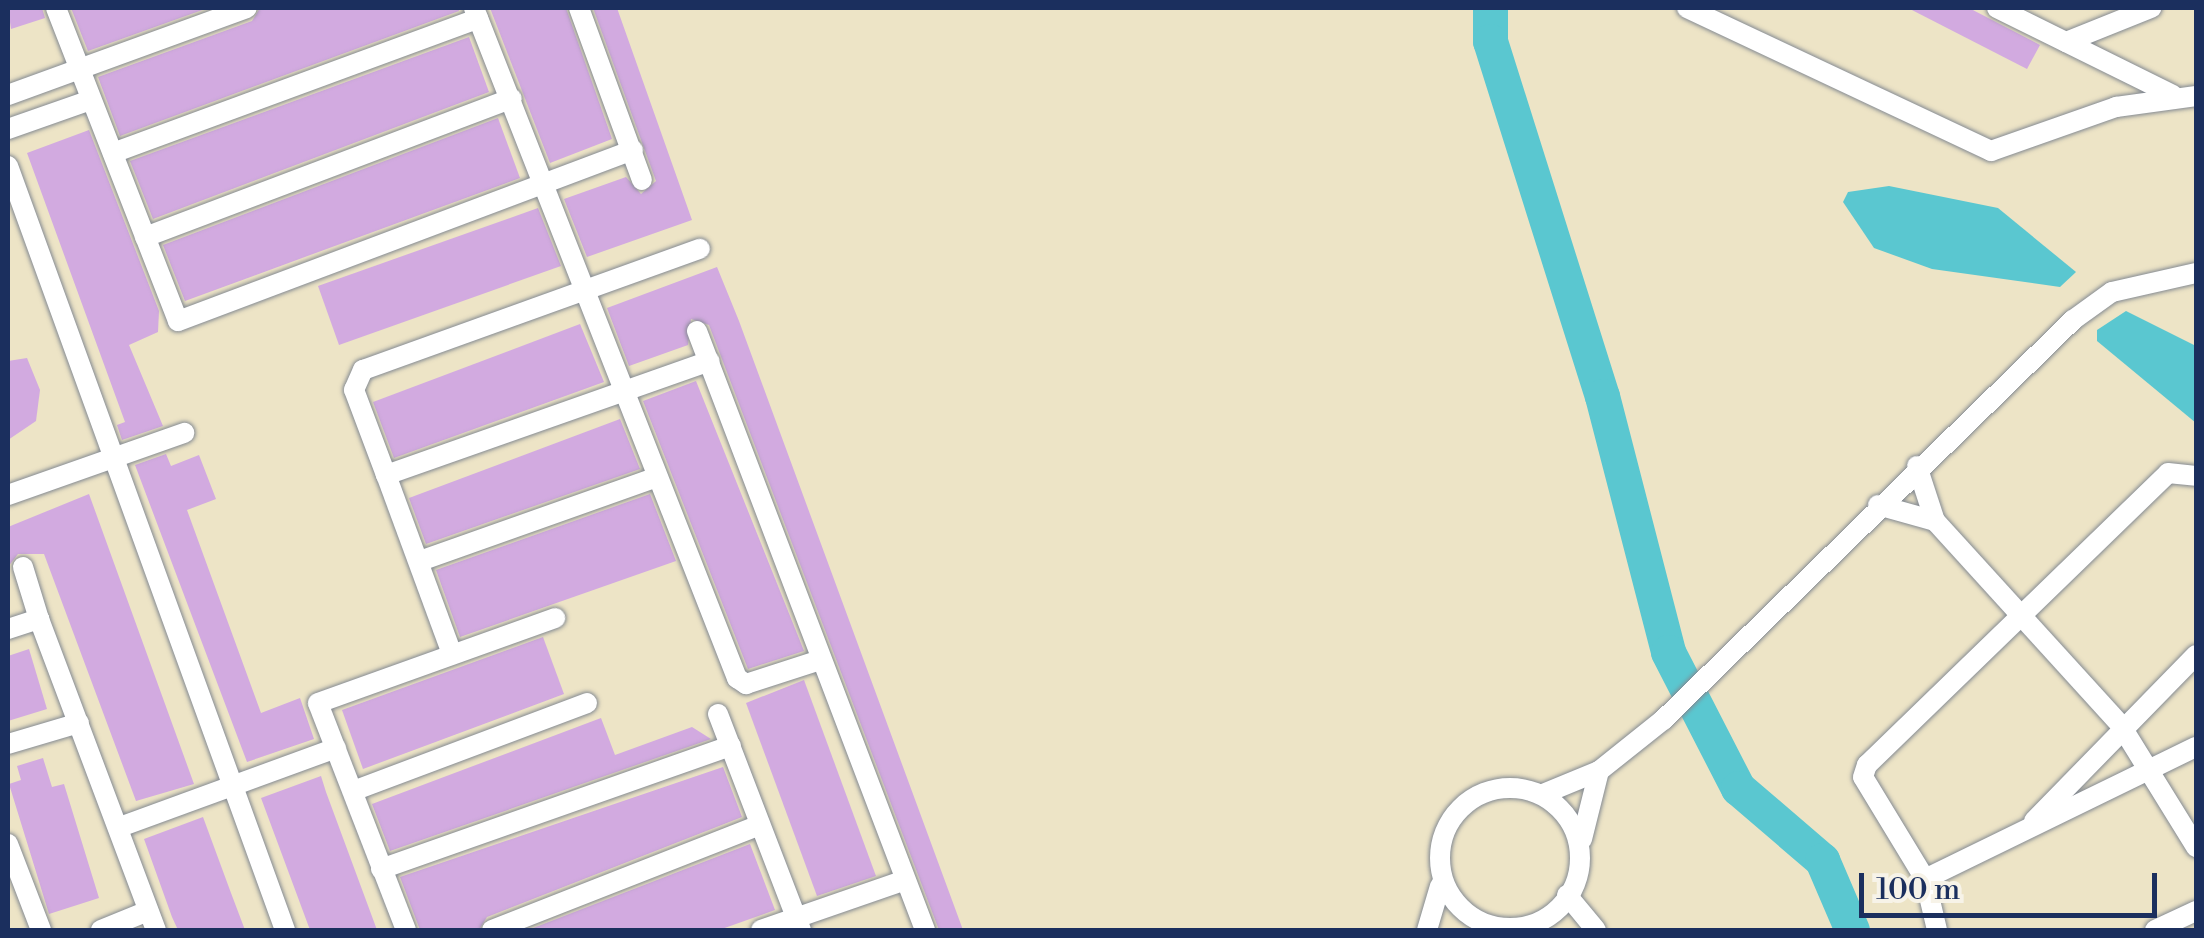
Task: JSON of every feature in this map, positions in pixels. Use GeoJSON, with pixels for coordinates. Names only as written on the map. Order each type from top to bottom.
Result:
{"type":"FeatureCollection","features":[{"type":"Feature","properties":{"kind":"street"},"geometry":{"type":"LineString","coordinates":[[56,8],[182,321],[542,180],[633,150]]}},
{"type":"Feature","properties":{"kind":"street"},"geometry":{"type":"LineString","coordinates":[[8,95],[248,8]]}},
{"type":"Feature","properties":{"kind":"street"},"geometry":{"type":"LineString","coordinates":[[578,8],[642,180]]}},
{"type":"Feature","properties":{"kind":"street"},"geometry":{"type":"LineString","coordinates":[[1687,8],[1992,151],[2174,95],[2196,96]]}},
{"type":"Feature","properties":{"kind":"street"},"geometry":{"type":"LineString","coordinates":[[1996,8],[2174,95]]}},
{"type":"Feature","properties":{"kind":"street"},"geometry":{"type":"LineString","coordinates":[[2066,42],[2151,8]]}},
{"type":"Feature","properties":{"kind":"street"},"geometry":{"type":"LineString","coordinates":[[113,153],[476,13],[512,98],[620,394],[737,678],[746,684],[820,660]]}},
{"type":"Feature","properties":{"kind":"street"},"geometry":{"type":"LineString","coordinates":[[145,237],[512,98]]}},
{"type":"Feature","properties":{"kind":"street"},"geometry":{"type":"LineString","coordinates":[[8,129],[91,100]]}},
{"type":"Feature","properties":{"kind":"street"},"geometry":{"type":"LineString","coordinates":[[8,166],[109,457],[234,784],[285,930]]}},
{"type":"Feature","properties":{"kind":"street"},"geometry":{"type":"LineString","coordinates":[[452,654],[354,390],[364,370],[700,248]]}},
{"type":"Feature","properties":{"kind":"street"},"geometry":{"type":"LineString","coordinates":[[1427,930],[1440,886],[1438,850],[1463,808],[1484,795],[1543,794],[1599,771],[1663,720],[1720,667],[1917,466],[2112,292],[2196,272]]}},
{"type":"Feature","properties":{"kind":"street"},"geometry":{"type":"LineString","coordinates":[[696,331],[925,930]]}},
{"type":"Feature","properties":{"kind":"street"},"geometry":{"type":"LineString","coordinates":[[386,474],[710,361]]}},
{"type":"Feature","properties":{"kind":"street"},"geometry":{"type":"LineString","coordinates":[[8,496],[184,433]]}},
{"type":"Feature","properties":{"kind":"street"},"geometry":{"type":"LineString","coordinates":[[1917,466],[1935,521],[2022,610],[2120,724],[2154,767],[2196,847]]}},
{"type":"Feature","properties":{"kind":"street"},"geometry":{"type":"LineString","coordinates":[[1937,930],[1925,879],[1863,776],[1867,765],[2168,472],[2196,476]]}},
{"type":"Feature","properties":{"kind":"street"},"geometry":{"type":"LineString","coordinates":[[420,560],[655,478]]}},
{"type":"Feature","properties":{"kind":"street"},"geometry":{"type":"LineString","coordinates":[[1878,505],[1935,521]]}},
{"type":"Feature","properties":{"kind":"street"},"geometry":{"type":"LineString","coordinates":[[23,567],[152,921],[101,930]]}},
{"type":"Feature","properties":{"kind":"street"},"geometry":{"type":"LineString","coordinates":[[406,930],[318,703],[555,618]]}},
{"type":"Feature","properties":{"kind":"street"},"geometry":{"type":"LineString","coordinates":[[8,629],[39,619]]}},
{"type":"Feature","properties":{"kind":"street"},"geometry":{"type":"LineString","coordinates":[[2026,830],[2120,724],[2196,654]]}},
{"type":"Feature","properties":{"kind":"street"},"geometry":{"type":"LineString","coordinates":[[353,791],[587,703]]}},
{"type":"Feature","properties":{"kind":"street"},"geometry":{"type":"LineString","coordinates":[[718,714],[798,924]]}},
{"type":"Feature","properties":{"kind":"street"},"geometry":{"type":"LineString","coordinates":[[8,744],[79,723]]}},
{"type":"Feature","properties":{"kind":"street"},"geometry":{"type":"LineString","coordinates":[[381,869],[731,746]]}},
{"type":"Feature","properties":{"kind":"street"},"geometry":{"type":"LineString","coordinates":[[1925,879],[2196,746]]}},
{"type":"Feature","properties":{"kind":"street"},"geometry":{"type":"LineString","coordinates":[[120,827],[336,748]]}},
{"type":"Feature","properties":{"kind":"street"},"geometry":{"type":"LineString","coordinates":[[1440,886],[1479,927],[1517,930],[1567,895],[1599,771]]}},
{"type":"Feature","properties":{"kind":"street"},"geometry":{"type":"LineString","coordinates":[[1543,794],[1582,839]]}},
{"type":"Feature","properties":{"kind":"street"},"geometry":{"type":"LineString","coordinates":[[492,930],[760,825]]}},
{"type":"Feature","properties":{"kind":"street"},"geometry":{"type":"LineString","coordinates":[[8,849],[41,930]]}},
{"type":"Feature","properties":{"kind":"street"},"geometry":{"type":"LineString","coordinates":[[762,930],[798,924],[905,880]]}},
{"type":"Feature","properties":{"kind":"street"},"geometry":{"type":"LineString","coordinates":[[1567,895],[1596,930]]}},
{"type":"Feature","properties":{"kind":"street"},"geometry":{"type":"LineString","coordinates":[[2155,930],[2191,919]]}},
{"type":"Feature","properties":{"kind":"water"},"geometry":{"type":"Polygon","coordinates":[[[1889,186],[1998,208],[2076,272],[2060,287],[1932,269],[1874,248],[1843,202],[1848,192],[1889,186]]]}},
{"type":"Feature","properties":{"kind":"water"},"geometry":{"type":"Polygon","coordinates":[[[2126,311],[2196,346],[2196,423],[2097,341],[2097,330],[2126,311]]]}},
{"type":"Feature","properties":{"kind":"building"},"geometry":{"type":"Polygon","coordinates":[[[8,8],[42,8],[45,18],[11,29],[8,8]]]}},
{"type":"Feature","properties":{"kind":"building"},"geometry":{"type":"Polygon","coordinates":[[[71,8],[208,8],[88,51],[71,8]]]}},
{"type":"Feature","properties":{"kind":"building"},"geometry":{"type":"Polygon","coordinates":[[[260,8],[459,11],[120,136],[98,77],[252,21],[260,8]]]}},
{"type":"Feature","properties":{"kind":"building"},"geometry":{"type":"Polygon","coordinates":[[[490,8],[566,8],[612,139],[550,163],[490,8]]]}},
{"type":"Feature","properties":{"kind":"building"},"geometry":{"type":"Polygon","coordinates":[[[593,8],[617,8],[692,220],[587,257],[564,199],[626,177],[641,194],[656,181],[593,8]]]}},
{"type":"Feature","properties":{"kind":"building"},"geometry":{"type":"Polygon","coordinates":[[[1908,8],[1969,8],[2040,45],[2027,69],[1908,8]]]}},
{"type":"Feature","properties":{"kind":"building"},"geometry":{"type":"Polygon","coordinates":[[[469,37],[489,92],[153,219],[130,161],[469,37]]]}},
{"type":"Feature","properties":{"kind":"building"},"geometry":{"type":"Polygon","coordinates":[[[498,118],[520,178],[185,301],[163,245],[498,118]]]}},
{"type":"Feature","properties":{"kind":"building"},"geometry":{"type":"Polygon","coordinates":[[[89,130],[159,311],[158,332],[129,345],[163,426],[122,440],[117,425],[125,422],[27,153],[89,130]]]}},
{"type":"Feature","properties":{"kind":"building"},"geometry":{"type":"Polygon","coordinates":[[[538,208],[561,266],[339,345],[318,286],[538,208]]]}},
{"type":"Feature","properties":{"kind":"building"},"geometry":{"type":"Polygon","coordinates":[[[717,267],[963,930],[939,930],[709,325],[691,319],[688,345],[629,366],[607,308],[717,267]]]}},
{"type":"Feature","properties":{"kind":"building"},"geometry":{"type":"Polygon","coordinates":[[[580,324],[604,382],[394,458],[373,402],[580,324]]]}},
{"type":"Feature","properties":{"kind":"building"},"geometry":{"type":"Polygon","coordinates":[[[27,358],[40,390],[36,421],[8,440],[8,361],[27,358]]]}},
{"type":"Feature","properties":{"kind":"building"},"geometry":{"type":"Polygon","coordinates":[[[696,381],[804,651],[748,669],[643,401],[696,381]]]}},
{"type":"Feature","properties":{"kind":"building"},"geometry":{"type":"Polygon","coordinates":[[[620,419],[640,469],[426,544],[409,498],[620,419]]]}},
{"type":"Feature","properties":{"kind":"building"},"geometry":{"type":"Polygon","coordinates":[[[166,454],[171,466],[199,455],[216,499],[187,510],[261,713],[300,698],[314,739],[247,762],[135,465],[166,454]]]}},
{"type":"Feature","properties":{"kind":"building"},"geometry":{"type":"Polygon","coordinates":[[[89,494],[194,784],[136,801],[44,554],[18,554],[8,567],[8,527],[89,494]]]}},
{"type":"Feature","properties":{"kind":"building"},"geometry":{"type":"Polygon","coordinates":[[[650,494],[676,561],[460,637],[436,570],[650,494]]]}},
{"type":"Feature","properties":{"kind":"building"},"geometry":{"type":"Polygon","coordinates":[[[543,637],[564,694],[363,769],[342,710],[543,637]]]}},
{"type":"Feature","properties":{"kind":"building"},"geometry":{"type":"Polygon","coordinates":[[[29,649],[47,709],[8,721],[8,656],[29,649]]]}},
{"type":"Feature","properties":{"kind":"building"},"geometry":{"type":"Polygon","coordinates":[[[804,680],[876,876],[817,896],[746,703],[804,680]]]}},
{"type":"Feature","properties":{"kind":"building"},"geometry":{"type":"Polygon","coordinates":[[[601,718],[615,755],[692,727],[711,739],[390,851],[372,804],[601,718]]]}},
{"type":"Feature","properties":{"kind":"building"},"geometry":{"type":"Polygon","coordinates":[[[43,758],[52,787],[64,784],[99,898],[49,914],[9,784],[21,780],[17,766],[43,758]]]}},
{"type":"Feature","properties":{"kind":"building"},"geometry":{"type":"Polygon","coordinates":[[[723,767],[742,817],[487,917],[479,930],[420,930],[400,877],[723,767]]]}},
{"type":"Feature","properties":{"kind":"building"},"geometry":{"type":"Polygon","coordinates":[[[321,776],[377,930],[310,930],[261,798],[321,776]]]}},
{"type":"Feature","properties":{"kind":"building"},"geometry":{"type":"Polygon","coordinates":[[[203,817],[245,930],[178,930],[172,917],[144,839],[203,817]]]}},
{"type":"Feature","properties":{"kind":"building"},"geometry":{"type":"Polygon","coordinates":[[[750,844],[775,910],[719,930],[528,930],[750,844]]]}},
{"type":"Feature","properties":{"kind":"waterway"},"geometry":{"type":"LineString","coordinates":[[1490,8],[1490,41],[1602,396],[1668,652],[1738,788],[1822,860],[1852,930]]}}]}
